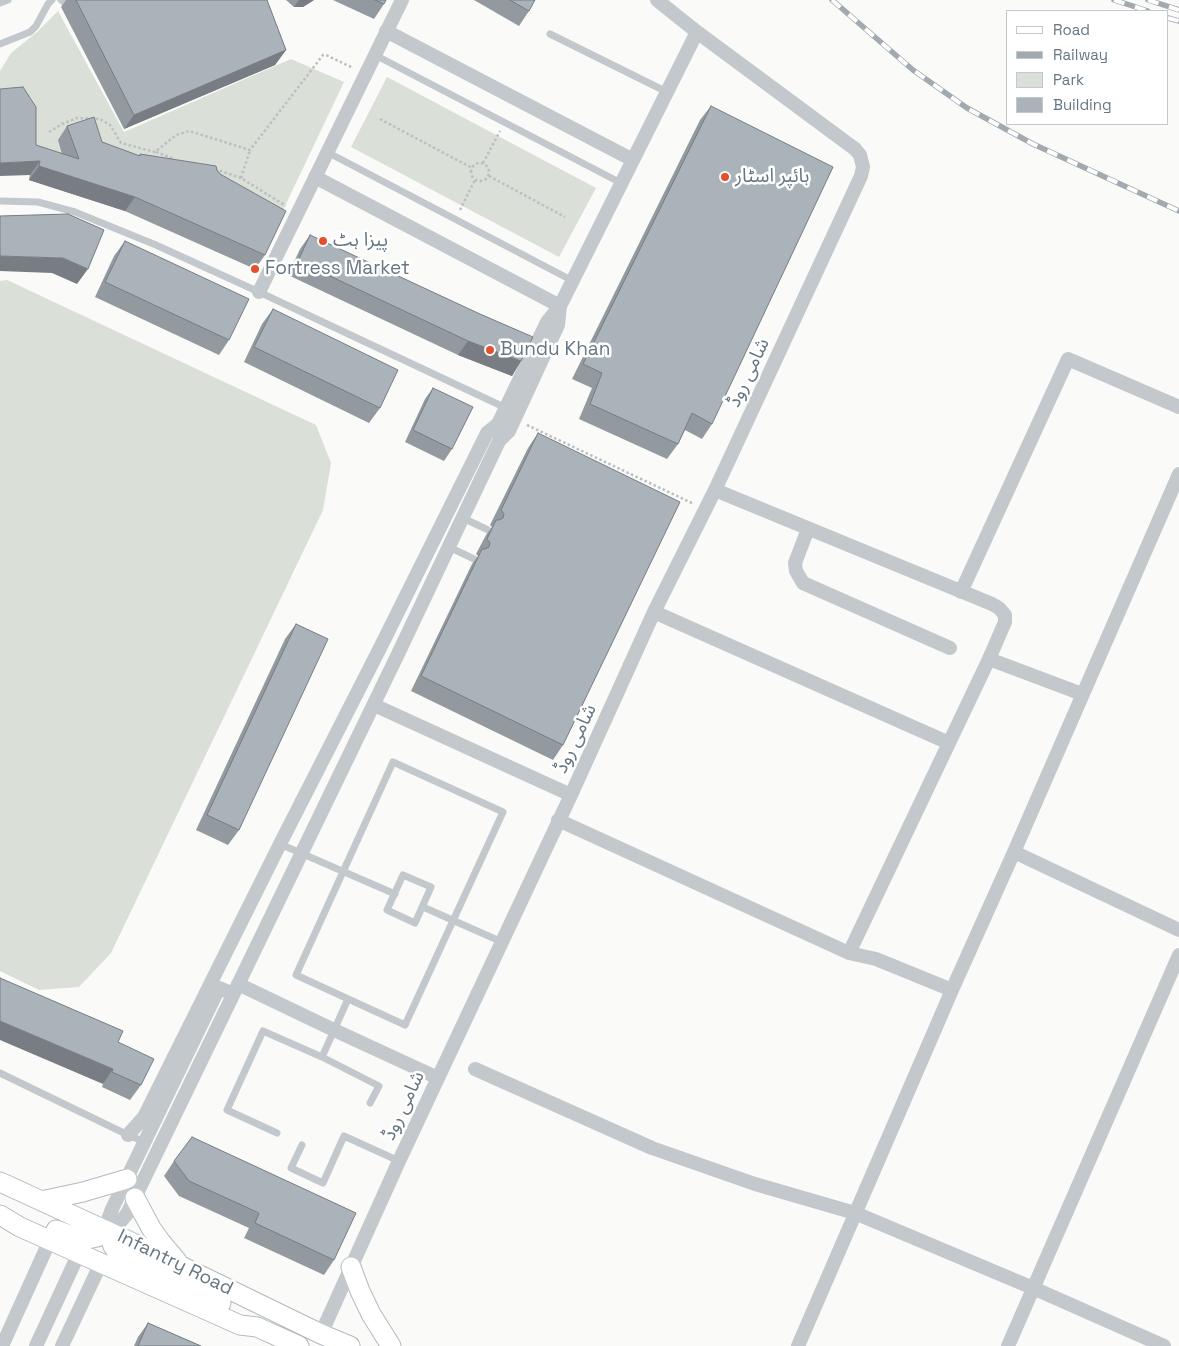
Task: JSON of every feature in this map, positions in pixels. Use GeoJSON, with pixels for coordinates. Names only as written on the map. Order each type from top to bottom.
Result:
{"type":"FeatureCollection","features":[{"type":"Feature","properties":{"kind":"main road"},"geometry":{"type":"LineString","coordinates":[[41,1201],[83,1192],[127,1179]]}},
{"type":"Feature","properties":{"kind":"main road","name":"Infantry Road"},"geometry":{"type":"LineString","coordinates":[[0,1182],[350,1346]]}},
{"type":"Feature","properties":{"kind":"main road"},"geometry":{"type":"LineString","coordinates":[[134,1198],[156,1235],[184,1268]]}},
{"type":"Feature","properties":{"kind":"main road"},"geometry":{"type":"LineString","coordinates":[[0,1205],[83,1240],[97,1238],[108,1231],[118,1254],[247,1315],[257,1327]]}},
{"type":"Feature","properties":{"kind":"main road","name":"Infantry Road"},"geometry":{"type":"LineString","coordinates":[[0,1215],[20,1227],[240,1325],[257,1327],[299,1346]]}},
{"type":"Feature","properties":{"kind":"main road"},"geometry":{"type":"LineString","coordinates":[[351,1267],[371,1314],[392,1346]]}},
{"type":"Feature","properties":{"kind":"street"},"geometry":{"type":"LineString","coordinates":[[259,292],[402,0]]}},
{"type":"Feature","properties":{"kind":"street"},"geometry":{"type":"LineString","coordinates":[[108,1231],[124,1219],[374,705],[499,442],[509,431],[510,414],[547,322],[560,306],[573,281],[697,32],[657,0]]}},
{"type":"Feature","properties":{"kind":"street"},"geometry":{"type":"LineString","coordinates":[[386,31],[632,160]]}},
{"type":"Feature","properties":{"kind":"street","name":"شامی روڈ"},"geometry":{"type":"LineString","coordinates":[[321,1334],[399,1161],[571,795],[654,612],[705,510],[863,167],[860,155],[855,149],[697,32]]}},
{"type":"Feature","properties":{"kind":"street"},"geometry":{"type":"LineString","coordinates":[[315,177],[560,306]]}},
{"type":"Feature","properties":{"kind":"street"},"geometry":{"type":"LineString","coordinates":[[961,592],[1068,360],[1179,407]]}},
{"type":"Feature","properties":{"kind":"street"},"geometry":{"type":"LineString","coordinates":[[128,1135],[144,1117],[487,433],[510,414]]}},
{"type":"Feature","properties":{"kind":"street"},"geometry":{"type":"LineString","coordinates":[[798,1346],[1179,474]]}},
{"type":"Feature","properties":{"kind":"street"},"geometry":{"type":"LineString","coordinates":[[714,490],[992,604],[1005,615],[1005,622],[989,659],[849,953]]}},
{"type":"Feature","properties":{"kind":"street"},"geometry":{"type":"LineString","coordinates":[[808,529],[795,563],[796,572],[804,583],[950,648]]}},
{"type":"Feature","properties":{"kind":"street"},"geometry":{"type":"LineString","coordinates":[[654,612],[949,743]]}},
{"type":"Feature","properties":{"kind":"street"},"geometry":{"type":"LineString","coordinates":[[381,646],[398,654]]}},
{"type":"Feature","properties":{"kind":"street"},"geometry":{"type":"LineString","coordinates":[[989,659],[1082,694]]}},
{"type":"Feature","properties":{"kind":"street"},"geometry":{"type":"LineString","coordinates":[[374,705],[571,795]]}},
{"type":"Feature","properties":{"kind":"street"},"geometry":{"type":"LineString","coordinates":[[558,820],[849,953],[876,959],[952,990]]}},
{"type":"Feature","properties":{"kind":"street"},"geometry":{"type":"LineString","coordinates":[[1014,852],[1179,930]]}},
{"type":"Feature","properties":{"kind":"street"},"geometry":{"type":"LineString","coordinates":[[108,1231],[110,1214],[242,938],[243,918]]}},
{"type":"Feature","properties":{"kind":"street"},"geometry":{"type":"LineString","coordinates":[[1008,1346],[1179,955]]}},
{"type":"Feature","properties":{"kind":"street"},"geometry":{"type":"LineString","coordinates":[[219,988],[235,989],[334,1030],[438,1078]]}},
{"type":"Feature","properties":{"kind":"street"},"geometry":{"type":"LineString","coordinates":[[475,1069],[652,1148],[755,1184],[855,1213],[1164,1346]]}},
{"type":"Feature","properties":{"kind":"street"},"geometry":{"type":"LineString","coordinates":[[2,1346],[50,1240]]}},
{"type":"Feature","properties":{"kind":"street"},"geometry":{"type":"LineString","coordinates":[[36,1346],[79,1253]]}},
{"type":"Feature","properties":{"kind":"street"},"geometry":{"type":"LineString","coordinates":[[62,1346],[101,1263]]}},
{"type":"Feature","properties":{"kind":"lane"},"geometry":{"type":"LineString","coordinates":[[0,3],[8,0]]}},
{"type":"Feature","properties":{"kind":"lane"},"geometry":{"type":"LineString","coordinates":[[0,44],[30,32],[36,26],[52,0]]}},
{"type":"Feature","properties":{"kind":"lane"},"geometry":{"type":"LineString","coordinates":[[550,34],[667,92]]}},
{"type":"Feature","properties":{"kind":"lane"},"geometry":{"type":"LineString","coordinates":[[375,55],[621,183]]}},
{"type":"Feature","properties":{"kind":"lane"},"geometry":{"type":"LineString","coordinates":[[327,152],[573,281]]}},
{"type":"Feature","properties":{"kind":"lane"},"geometry":{"type":"LineString","coordinates":[[0,201],[38,202],[75,212],[259,292],[510,414]]}},
{"type":"Feature","properties":{"kind":"lane"},"geometry":{"type":"LineString","coordinates":[[463,518],[488,530]]}},
{"type":"Feature","properties":{"kind":"lane"},"geometry":{"type":"LineString","coordinates":[[449,547],[474,559]]}},
{"type":"Feature","properties":{"kind":"lane"},"geometry":{"type":"LineString","coordinates":[[393,762],[502,812],[453,920],[405,1025],[296,975],[393,762]]}},
{"type":"Feature","properties":{"kind":"lane"},"geometry":{"type":"LineString","coordinates":[[280,844],[395,894]]}},
{"type":"Feature","properties":{"kind":"lane"},"geometry":{"type":"LineString","coordinates":[[403,875],[431,887],[415,923],[388,910],[395,894],[403,875]]}},
{"type":"Feature","properties":{"kind":"lane"},"geometry":{"type":"LineString","coordinates":[[422,907],[502,942]]}},
{"type":"Feature","properties":{"kind":"lane"},"geometry":{"type":"LineString","coordinates":[[322,1057],[348,999]]}},
{"type":"Feature","properties":{"kind":"lane"},"geometry":{"type":"LineString","coordinates":[[277,1133],[227,1110],[263,1031],[322,1057],[378,1086],[370,1103]]}},
{"type":"Feature","properties":{"kind":"lane"},"geometry":{"type":"LineString","coordinates":[[0,1073],[145,1142]]}},
{"type":"Feature","properties":{"kind":"lane"},"geometry":{"type":"LineString","coordinates":[[302,1145],[292,1168],[323,1182],[344,1136],[399,1161]]}},
{"type":"Feature","properties":{"kind":"path"},"geometry":{"type":"LineString","coordinates":[[241,178],[250,150],[323,55],[365,75]]}},
{"type":"Feature","properties":{"kind":"path"},"geometry":{"type":"LineString","coordinates":[[49,132],[77,118],[100,119],[110,125],[121,144],[155,152],[180,161]]}},
{"type":"Feature","properties":{"kind":"path"},"geometry":{"type":"LineString","coordinates":[[380,119],[472,168]]}},
{"type":"Feature","properties":{"kind":"path"},"geometry":{"type":"LineString","coordinates":[[483,163],[505,123]]}},
{"type":"Feature","properties":{"kind":"path"},"geometry":{"type":"LineString","coordinates":[[155,152],[176,136],[189,131],[250,150]]}},
{"type":"Feature","properties":{"kind":"path"},"geometry":{"type":"LineString","coordinates":[[475,180],[471,173],[472,168],[476,164],[483,163]]}},
{"type":"Feature","properties":{"kind":"path"},"geometry":{"type":"LineString","coordinates":[[483,163],[489,169],[489,176]]}},
{"type":"Feature","properties":{"kind":"path"},"geometry":{"type":"LineString","coordinates":[[207,167],[241,178],[298,213]]}},
{"type":"Feature","properties":{"kind":"path"},"geometry":{"type":"LineString","coordinates":[[475,180],[482,181],[489,176]]}},
{"type":"Feature","properties":{"kind":"path"},"geometry":{"type":"LineString","coordinates":[[489,176],[565,217]]}},
{"type":"Feature","properties":{"kind":"path"},"geometry":{"type":"LineString","coordinates":[[455,219],[475,180]]}},
{"type":"Feature","properties":{"kind":"path"},"geometry":{"type":"LineString","coordinates":[[510,414],[705,510]]}},
{"type":"Feature","properties":{"kind":"green space"},"geometry":{"type":"Polygon","coordinates":[[[58,11],[124,132],[291,59],[344,82],[255,269],[125,211],[29,180],[35,118],[14,94],[0,88],[0,71],[11,53],[37,32],[58,11]]]}},
{"type":"Feature","properties":{"kind":"green space"},"geometry":{"type":"Polygon","coordinates":[[[387,77],[596,188],[559,257],[351,147],[387,77]]]}},
{"type":"Feature","properties":{"kind":"green space"},"geometry":{"type":"Polygon","coordinates":[[[7,280],[316,425],[331,463],[323,510],[111,953],[79,987],[39,990],[0,971],[0,281],[7,280]]]}},
{"type":"Feature","properties":{"kind":"building"},"geometry":{"type":"Polygon","coordinates":[[[76,0],[267,0],[286,50],[134,115],[76,0]]]}},
{"type":"Feature","properties":{"kind":"building"},"geometry":{"type":"Polygon","coordinates":[[[375,0],[386,0],[384,4],[375,0]]]}},
{"type":"Feature","properties":{"kind":"building"},"geometry":{"type":"Polygon","coordinates":[[[510,0],[535,0],[529,11],[510,0]]]}},
{"type":"Feature","properties":{"kind":"building"},"geometry":{"type":"Polygon","coordinates":[[[23,87],[36,107],[36,145],[79,159],[67,126],[94,117],[102,142],[140,156],[140,154],[216,166],[220,174],[286,211],[265,255],[135,197],[39,166],[40,161],[0,163],[0,89],[23,87]]]}},
{"type":"Feature","properties":{"kind":"building"},"geometry":{"type":"Polygon","coordinates":[[[711,106],[833,167],[712,424],[692,413],[678,444],[590,404],[602,373],[583,364],[711,106]]]}},
{"type":"Feature","properties":{"kind":"building"},"geometry":{"type":"Polygon","coordinates":[[[68,214],[104,230],[88,269],[63,258],[0,256],[0,216],[68,214]]]}},
{"type":"Feature","properties":{"kind":"building"},"geometry":{"type":"Polygon","coordinates":[[[310,235],[533,337],[521,361],[468,341],[298,261],[310,235]]]}},
{"type":"Feature","properties":{"kind":"building"},"geometry":{"type":"Polygon","coordinates":[[[125,241],[249,299],[229,340],[105,282],[125,241]]]}},
{"type":"Feature","properties":{"kind":"building"},"geometry":{"type":"Polygon","coordinates":[[[273,309],[398,370],[380,408],[254,347],[273,309]]]}},
{"type":"Feature","properties":{"kind":"building"},"geometry":{"type":"Polygon","coordinates":[[[433,388],[473,407],[452,449],[413,430],[433,388]]]}},
{"type":"Feature","properties":{"kind":"building"},"geometry":{"type":"Polygon","coordinates":[[[538,433],[680,502],[563,745],[421,676],[482,549],[489,547],[490,543],[487,539],[496,520],[503,518],[504,514],[501,510],[538,433]]]}},
{"type":"Feature","properties":{"kind":"building"},"geometry":{"type":"Polygon","coordinates":[[[296,624],[328,639],[239,830],[207,815],[296,624]]]}},
{"type":"Feature","properties":{"kind":"building"},"geometry":{"type":"Polygon","coordinates":[[[0,978],[123,1031],[118,1042],[154,1059],[141,1085],[112,1072],[113,1069],[0,1021],[0,978]]]}},
{"type":"Feature","properties":{"kind":"building"},"geometry":{"type":"Polygon","coordinates":[[[192,1137],[356,1213],[334,1260],[255,1223],[259,1213],[189,1181],[174,1161],[192,1137]]]}},
{"type":"Feature","properties":{"kind":"building"},"geometry":{"type":"Polygon","coordinates":[[[148,1323],[201,1346],[138,1346],[148,1323]]]}},
{"type":"Feature","properties":{"kind":"railway"},"geometry":{"type":"LineString","coordinates":[[832,0],[913,70],[967,108],[1033,144],[1179,211]]}},
{"type":"Feature","properties":{"kind":"railway"},"geometry":{"type":"LineString","coordinates":[[1114,0],[1145,10]]}},
{"type":"Feature","properties":{"kind":"railway"},"geometry":{"type":"LineString","coordinates":[[1148,0],[1179,10]]}},
{"type":"Feature","properties":{"kind":"railway"},"geometry":{"type":"LineString","coordinates":[[1169,18],[1179,21]]}},
{"type":"Feature","properties":{"kind":"place","name":"ہائپر اسٹار"},"geometry":{"type":"Point","coordinates":[725,177]}},
{"type":"Feature","properties":{"kind":"place","name":"پیزا ہٹ"},"geometry":{"type":"Point","coordinates":[323,241]}},
{"type":"Feature","properties":{"kind":"place","name":"Fortress Market"},"geometry":{"type":"Point","coordinates":[255,269]}},
{"type":"Feature","properties":{"kind":"place","name":"Bundu Khan"},"geometry":{"type":"Point","coordinates":[490,350]}}]}
